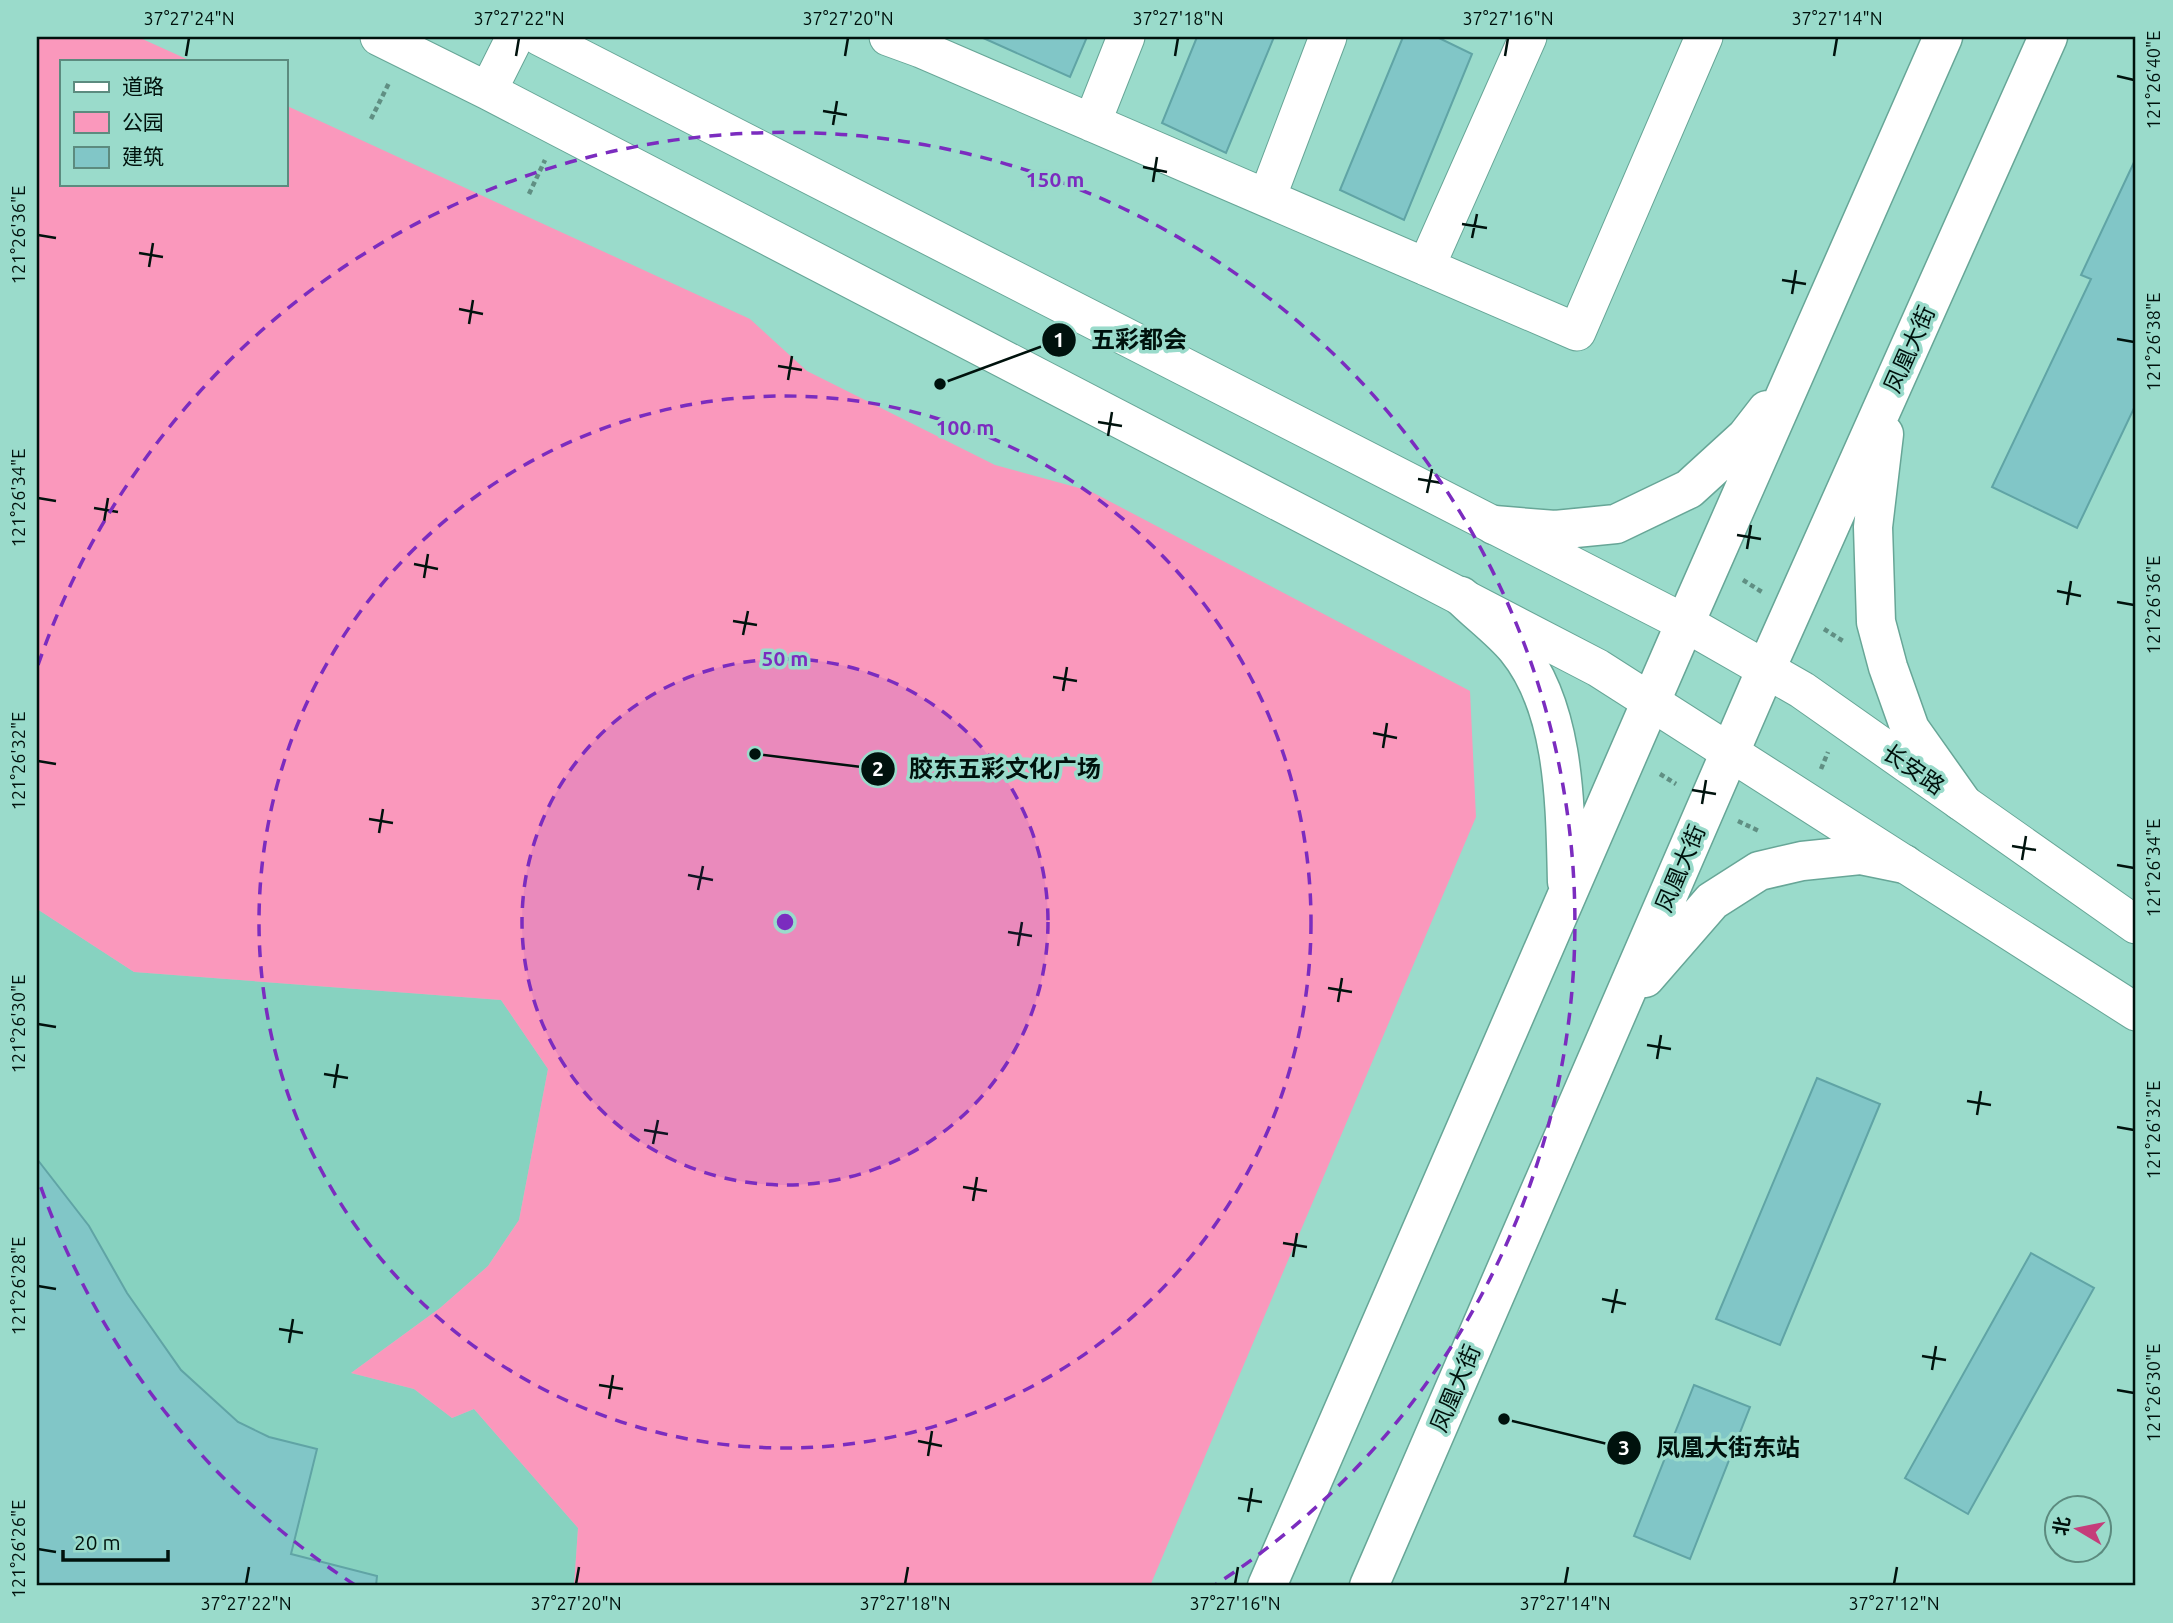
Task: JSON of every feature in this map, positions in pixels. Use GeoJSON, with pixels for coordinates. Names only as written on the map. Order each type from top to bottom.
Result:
{"type":"FeatureCollection","features":[{"type":"Feature","properties":{"kind":"main road"},"geometry":{"type":"LineString","coordinates":[[1267,1586],[1943,37]]}},
{"type":"Feature","properties":{"kind":"main road","name":"凤凰大街"},"geometry":{"type":"LineString","coordinates":[[1369,1586],[1766,669],[2048,37]]}},
{"type":"Feature","properties":{"kind":"main road"},"geometry":{"type":"LineString","coordinates":[[1494,525],[1555,530],[1616,524],[1689,489],[1746,437],[1794,375]]}},
{"type":"Feature","properties":{"kind":"main road"},"geometry":{"type":"LineString","coordinates":[[1889,393],[1872,527],[1876,622],[1888,667],[1910,729],[1961,802]]}},
{"type":"Feature","properties":{"kind":"main road"},"geometry":{"type":"LineString","coordinates":[[1461,596],[1516,648],[1539,687],[1557,750],[1565,813],[1567,896]]}},
{"type":"Feature","properties":{"kind":"main road"},"geometry":{"type":"LineString","coordinates":[[1620,1006],[1712,901],[1759,871],[1802,861],[1860,855],[1905,864]]}},
{"type":"Feature","properties":{"kind":"street"},"geometry":{"type":"LineString","coordinates":[[379,37],[1598,667],[2136,1012]]}},
{"type":"Feature","properties":{"kind":"street"},"geometry":{"type":"LineString","coordinates":[[488,91],[515,37]]}},
{"type":"Feature","properties":{"kind":"street","name":"长安路"},"geometry":{"type":"LineString","coordinates":[[540,37],[1685,623],[1802,690],[2136,925]]}},
{"type":"Feature","properties":{"kind":"street"},"geometry":{"type":"LineString","coordinates":[[1092,123],[1126,37]]}},
{"type":"Feature","properties":{"kind":"street"},"geometry":{"type":"LineString","coordinates":[[1267,198],[1328,37]]}},
{"type":"Feature","properties":{"kind":"street"},"geometry":{"type":"LineString","coordinates":[[1426,267],[1528,37]]}},
{"type":"Feature","properties":{"kind":"street"},"geometry":{"type":"LineString","coordinates":[[911,41],[1092,123],[1577,332],[1704,37]]}},
{"type":"Feature","properties":{"kind":"shaded area"},"geometry":{"type":"Polygon","coordinates":[[[37,909],[134,972],[501,1000],[548,1069],[519,1220],[488,1266],[440,1308],[351,1373],[414,1389],[452,1418],[474,1409],[578,1528],[574,1586],[37,1586],[37,909]]]}},
{"type":"Feature","properties":{"kind":"green space"},"geometry":{"type":"Polygon","coordinates":[[[37,37],[138,37],[189,60],[60,60],[60,186],[287,186],[287,106],[750,319],[807,371],[995,465],[1090,491],[1470,691],[1476,817],[1150,1586],[574,1586],[578,1528],[474,1409],[452,1418],[414,1389],[351,1373],[440,1308],[488,1266],[519,1220],[548,1069],[501,1000],[134,972],[37,909],[37,37]]]}},
{"type":"Feature","properties":{"kind":"building"},"geometry":{"type":"Polygon","coordinates":[[[981,37],[1087,37],[1070,77],[981,37]]]}},
{"type":"Feature","properties":{"kind":"building"},"geometry":{"type":"Polygon","coordinates":[[[1197,37],[1274,37],[1226,153],[1162,123],[1197,37]]]}},
{"type":"Feature","properties":{"kind":"building"},"geometry":{"type":"Polygon","coordinates":[[[1403,37],[1437,37],[1472,54],[1404,220],[1340,190],[1403,37]]]}},
{"type":"Feature","properties":{"kind":"building"},"geometry":{"type":"Polygon","coordinates":[[[2136,158],[2136,404],[2077,528],[1992,487],[2091,279],[2081,275],[2136,158]]]}},
{"type":"Feature","properties":{"kind":"building"},"geometry":{"type":"Polygon","coordinates":[[[1817,1078],[1880,1104],[1780,1345],[1716,1319],[1817,1078]]]}},
{"type":"Feature","properties":{"kind":"building"},"geometry":{"type":"Polygon","coordinates":[[[37,1159],[89,1226],[127,1293],[181,1370],[238,1422],[269,1437],[317,1449],[291,1554],[377,1576],[376,1586],[37,1586],[37,1159]]]}},
{"type":"Feature","properties":{"kind":"building"},"geometry":{"type":"Polygon","coordinates":[[[2031,1253],[2094,1288],[1968,1514],[1905,1478],[2031,1253]]]}},
{"type":"Feature","properties":{"kind":"building"},"geometry":{"type":"Polygon","coordinates":[[[1694,1385],[1750,1407],[1690,1559],[1634,1536],[1694,1385]]]}},
{"type":"Feature","properties":{"kind":"place","name":"五彩都会"},"geometry":{"type":"Point","coordinates":[940,384]}},
{"type":"Feature","properties":{"kind":"place","name":"胶东五彩文化广场"},"geometry":{"type":"Point","coordinates":[755,754]}},
{"type":"Feature","properties":{"kind":"place","name":"凤凰大街东站"},"geometry":{"type":"Point","coordinates":[1504,1419]}}]}
